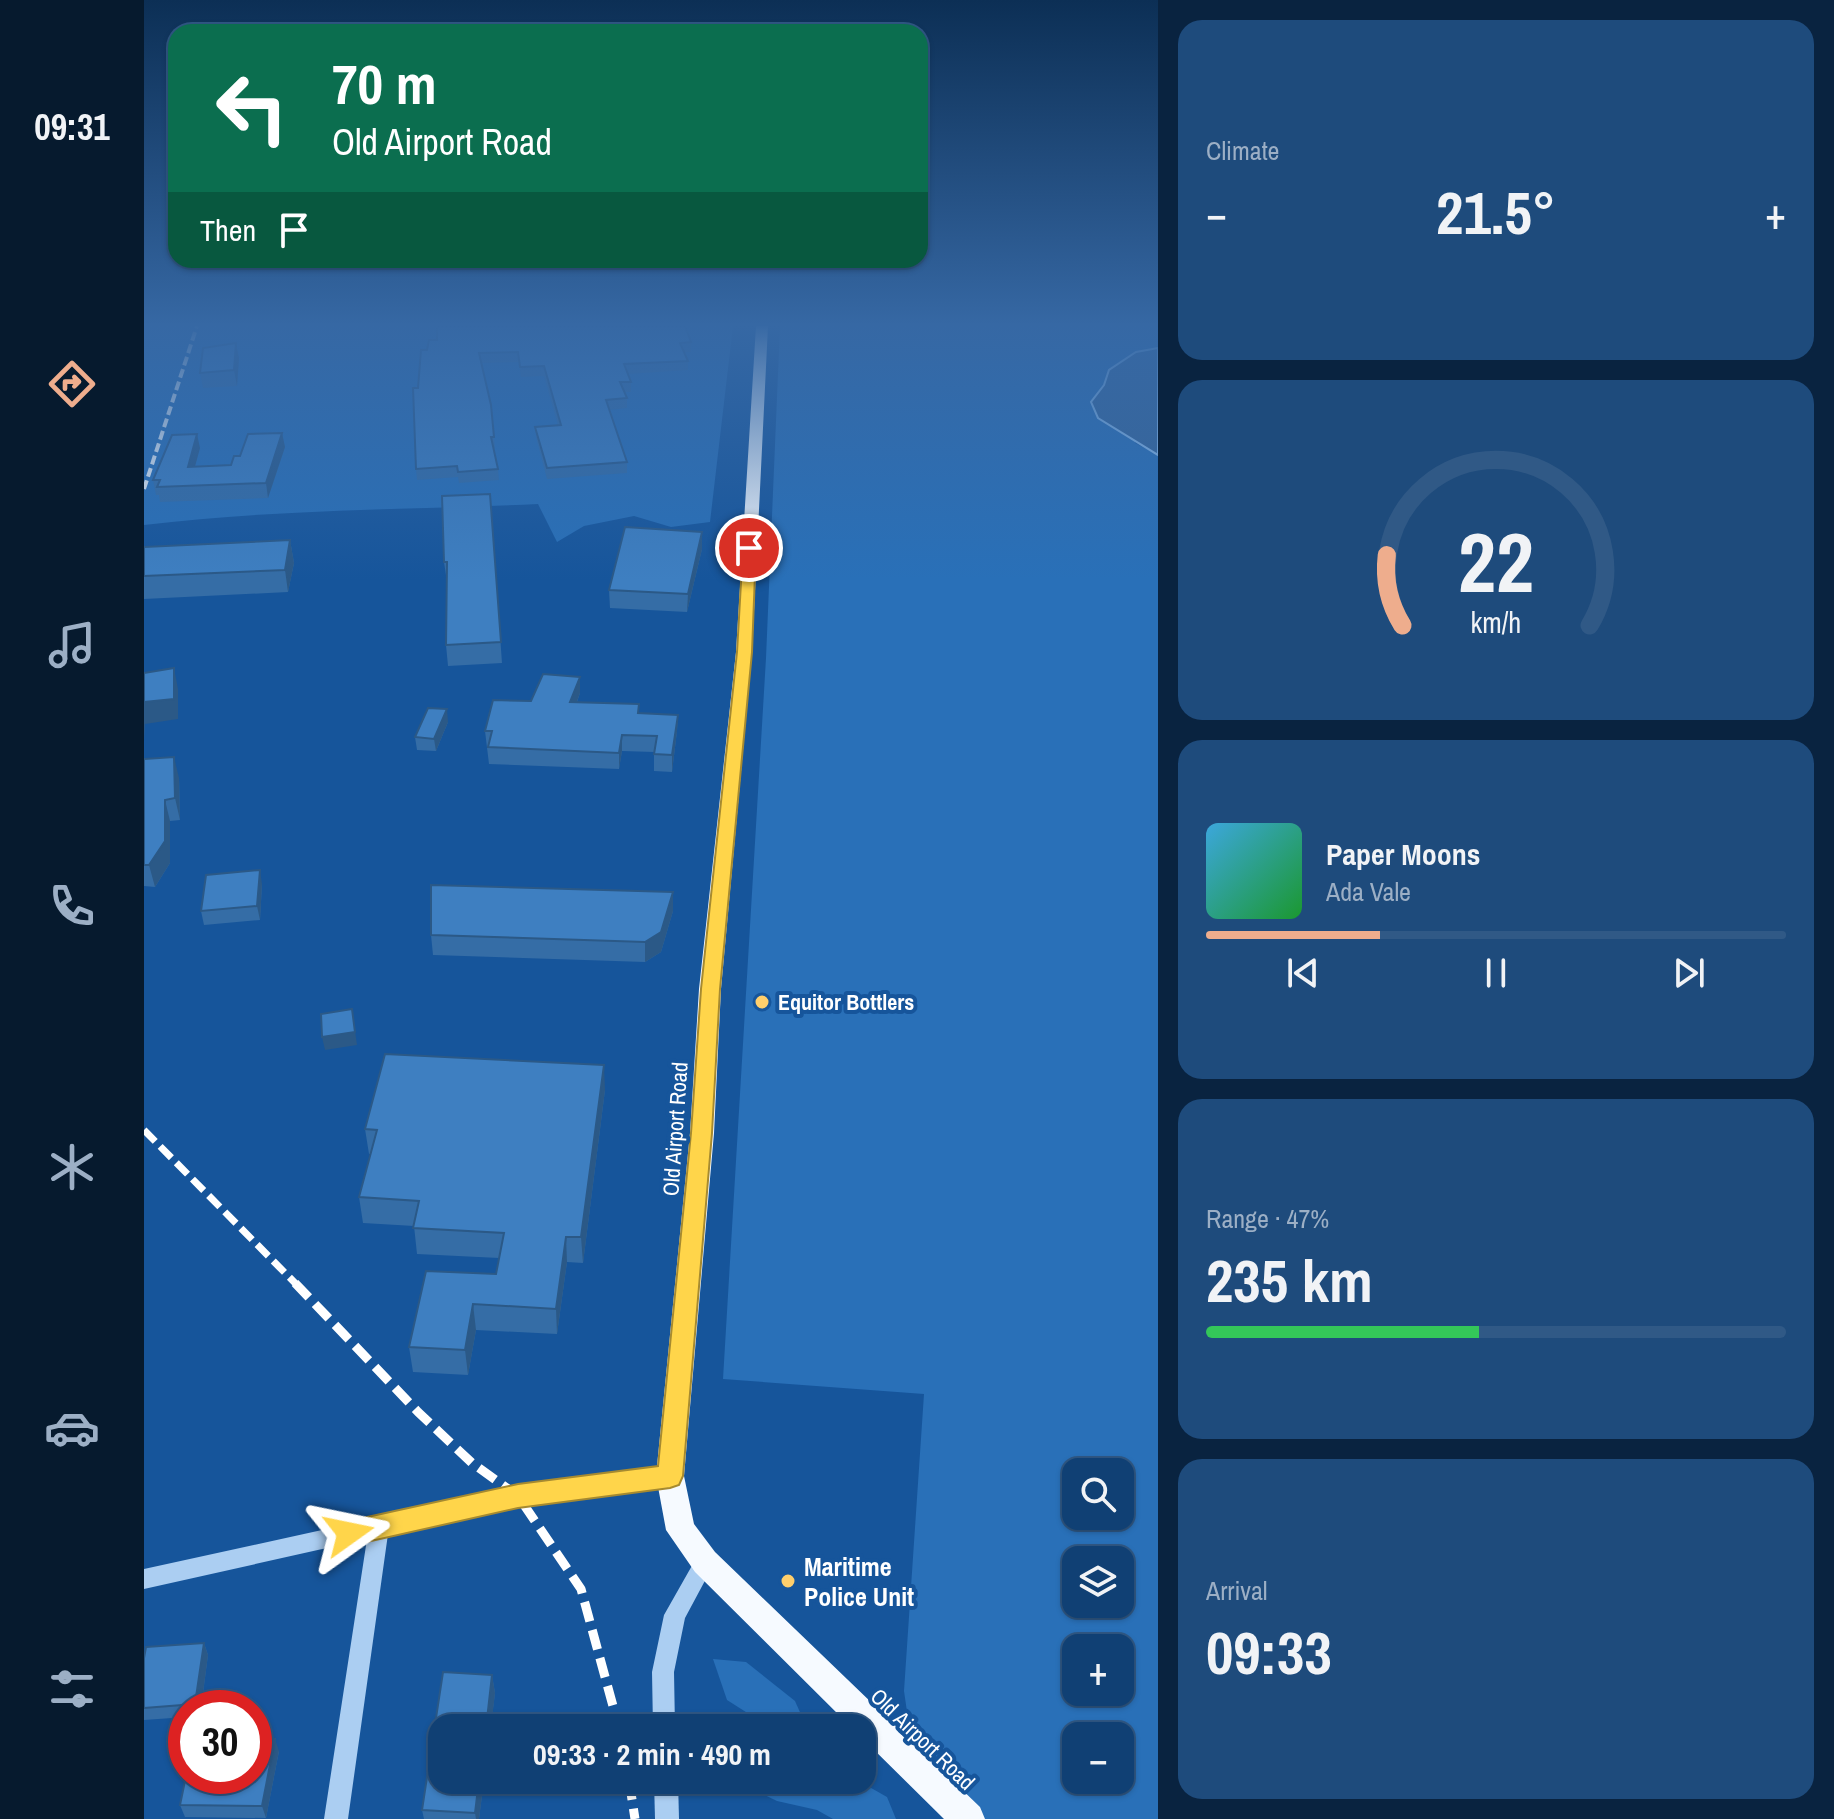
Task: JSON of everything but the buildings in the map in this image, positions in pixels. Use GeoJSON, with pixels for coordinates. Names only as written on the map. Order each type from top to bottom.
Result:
{"type":"FeatureCollection","features":[{"type":"Feature","properties":{"kind":"main road","name":"Old Airport Road"},"geometry":{"type":"LineString","coordinates":[[757,411],[744,652],[710,989],[702,1133],[670,1476],[681,1530],[705,1562],[968,1819]]}},
{"type":"Feature","properties":{"kind":"street"},"geometry":{"type":"LineString","coordinates":[[144,1579],[518,1496],[670,1476]]}},
{"type":"Feature","properties":{"kind":"street"},"geometry":{"type":"LineString","coordinates":[[336,1819],[379,1527]]}},
{"type":"Feature","properties":{"kind":"street"},"geometry":{"type":"LineString","coordinates":[[664,1714],[663,1672],[675,1615],[705,1562]]}},
{"type":"Feature","properties":{"kind":"street"},"geometry":{"type":"LineString","coordinates":[[666,1794],[667,1819]]}},
{"type":"Feature","properties":{"kind":"shaded area"},"geometry":{"type":"Polygon","coordinates":[[[144,411],[723,411],[710,522],[671,527],[634,516],[584,526],[557,542],[538,504],[291,513],[144,525],[144,411]]]}},
{"type":"Feature","properties":{"kind":"shaded area"},"geometry":{"type":"Polygon","coordinates":[[[776,411],[1135,411],[1135,443],[1158,455],[1158,1819],[968,1819],[915,1767],[904,1691],[924,1394],[723,1379],[766,658],[776,411]]]}},
{"type":"Feature","properties":{"kind":"shaded area"},"geometry":{"type":"Polygon","coordinates":[[[1095,411],[1158,411],[1158,455],[1098,418],[1095,411]]]}},
{"type":"Feature","properties":{"kind":"shaded area"},"geometry":{"type":"Polygon","coordinates":[[[713,1659],[746,1662],[795,1701],[801,1714],[749,1714],[727,1700],[713,1659]]]}},
{"type":"Feature","properties":{"kind":"shaded area"},"geometry":{"type":"Polygon","coordinates":[[[876,1791],[887,1797],[896,1819],[833,1819],[817,1810],[777,1801],[762,1794],[876,1794],[876,1791]]]}},
{"type":"Feature","properties":{"kind":"railway"},"geometry":{"type":"LineString","coordinates":[[144,489],[169,411]]}},
{"type":"Feature","properties":{"kind":"railway"},"geometry":{"type":"LineString","coordinates":[[144,1130],[297,1285]]}},
{"type":"Feature","properties":{"kind":"railway"},"geometry":{"type":"LineString","coordinates":[[295,1283],[418,1412],[472,1463],[518,1496],[581,1589],[615,1714]]}},
{"type":"Feature","properties":{"kind":"railway"},"geometry":{"type":"LineString","coordinates":[[631,1794],[635,1819]]}},
{"type":"Feature","properties":{"kind":"place","name":"Equitor Bottlers"},"geometry":{"type":"Point","coordinates":[762,1002]}},
{"type":"Feature","properties":{"kind":"place","name":"Maritime Police Unit"},"geometry":{"type":"Point","coordinates":[788,1581]}},
{"type":"Feature","properties":{"kind":"route"},"geometry":{"type":"LineString","coordinates":[[349,1533],[518,1496],[670,1476],[702,1133],[710,989],[744,652],[749,548]]}}]}
